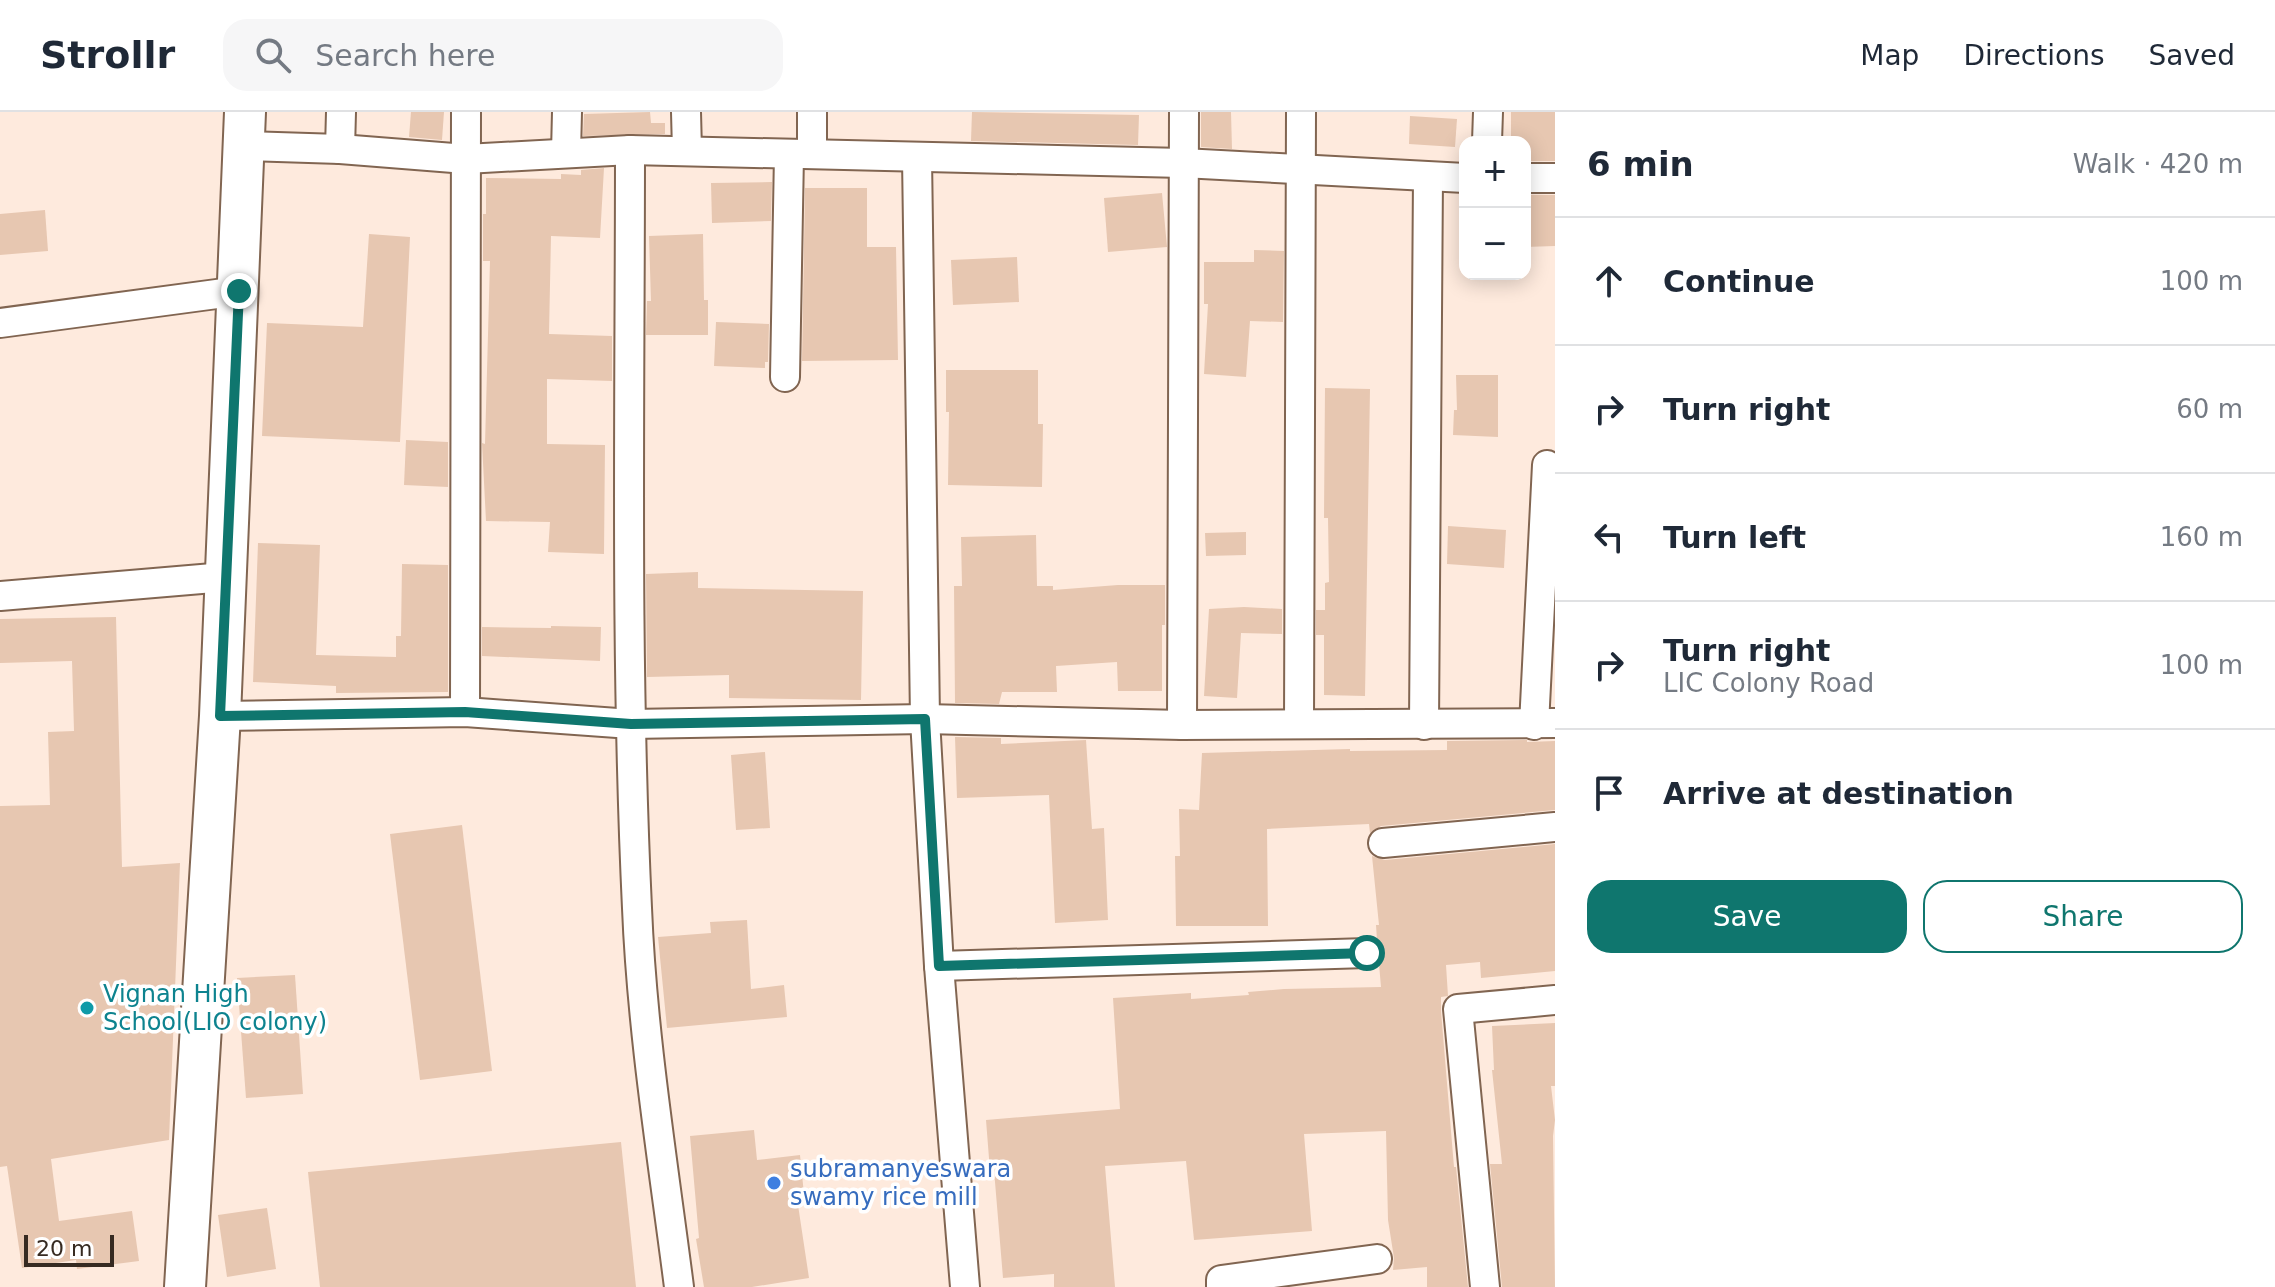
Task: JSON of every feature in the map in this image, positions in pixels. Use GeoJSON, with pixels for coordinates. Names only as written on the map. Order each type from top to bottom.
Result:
{"type":"FeatureCollection","features":[{"type":"Feature","properties":{"kind":"main road"},"geometry":{"type":"LineString","coordinates":[[185,1287],[220,716],[244,129]]}},
{"type":"Feature","properties":{"kind":"street"},"geometry":{"type":"LineString","coordinates":[[340,149],[341,112]]}},
{"type":"Feature","properties":{"kind":"street"},"geometry":{"type":"LineString","coordinates":[[465,712],[466,112]]}},
{"type":"Feature","properties":{"kind":"street"},"geometry":{"type":"LineString","coordinates":[[566,153],[567,112]]}},
{"type":"Feature","properties":{"kind":"street"},"geometry":{"type":"LineString","coordinates":[[686,112],[687,151]]}},
{"type":"Feature","properties":{"kind":"street"},"geometry":{"type":"LineString","coordinates":[[785,377],[801,154],[812,112]]}},
{"type":"Feature","properties":{"kind":"street"},"geometry":{"type":"LineString","coordinates":[[1182,725],[1184,112]]}},
{"type":"Feature","properties":{"kind":"street"},"geometry":{"type":"LineString","coordinates":[[1299,724],[1301,112]]}},
{"type":"Feature","properties":{"kind":"street"},"geometry":{"type":"LineString","coordinates":[[1487,136],[1488,112]]}},
{"type":"Feature","properties":{"kind":"street"},"geometry":{"type":"LineString","coordinates":[[244,129],[340,149],[466,159],[630,150],[687,151],[1183,163],[1459,178]]}},
{"type":"Feature","properties":{"kind":"street"},"geometry":{"type":"LineString","coordinates":[[630,150],[631,724],[637,911],[656,1110],[679,1287]]}},
{"type":"Feature","properties":{"kind":"street"},"geometry":{"type":"LineString","coordinates":[[917,157],[925,719],[939,966],[965,1287]]}},
{"type":"Feature","properties":{"kind":"street"},"geometry":{"type":"LineString","coordinates":[[1424,725],[1428,177]]}},
{"type":"Feature","properties":{"kind":"street"},"geometry":{"type":"LineString","coordinates":[[1531,178],[1555,178]]}},
{"type":"Feature","properties":{"kind":"street"},"geometry":{"type":"LineString","coordinates":[[0,323],[239,291]]}},
{"type":"Feature","properties":{"kind":"street"},"geometry":{"type":"LineString","coordinates":[[220,716],[465,712],[631,724],[925,719],[1182,725],[1545,724],[1547,465]]}},
{"type":"Feature","properties":{"kind":"street"},"geometry":{"type":"LineString","coordinates":[[0,596],[225,577]]}},
{"type":"Feature","properties":{"kind":"street"},"geometry":{"type":"LineString","coordinates":[[1383,843],[1555,827]]}},
{"type":"Feature","properties":{"kind":"street"},"geometry":{"type":"LineString","coordinates":[[939,966],[1367,953]]}},
{"type":"Feature","properties":{"kind":"street"},"geometry":{"type":"LineString","coordinates":[[1485,1287],[1458,1009],[1555,1000]]}},
{"type":"Feature","properties":{"kind":"street"},"geometry":{"type":"LineString","coordinates":[[1221,1287],[1221,1280],[1377,1259]]}},
{"type":"Feature","properties":{"kind":"building"},"geometry":{"type":"Polygon","coordinates":[[[411,112],[444,112],[442,140],[409,137],[411,112]]]}},
{"type":"Feature","properties":{"kind":"building"},"geometry":{"type":"Polygon","coordinates":[[[650,112],[651,123],[665,123],[665,134],[583,136],[584,114],[650,112]]]}},
{"type":"Feature","properties":{"kind":"building"},"geometry":{"type":"Polygon","coordinates":[[[972,112],[1139,115],[1138,145],[971,141],[972,112]]]}},
{"type":"Feature","properties":{"kind":"building"},"geometry":{"type":"Polygon","coordinates":[[[1201,112],[1231,112],[1232,149],[1201,147],[1201,112]]]}},
{"type":"Feature","properties":{"kind":"building"},"geometry":{"type":"Polygon","coordinates":[[[1511,112],[1555,112],[1555,161],[1531,161],[1531,136],[1511,136],[1511,112]]]}},
{"type":"Feature","properties":{"kind":"building"},"geometry":{"type":"Polygon","coordinates":[[[1410,116],[1457,119],[1455,147],[1409,144],[1410,116]]]}},
{"type":"Feature","properties":{"kind":"building"},"geometry":{"type":"Polygon","coordinates":[[[604,168],[600,238],[551,236],[549,334],[612,336],[612,381],[547,379],[547,444],[605,445],[604,554],[548,552],[550,522],[486,521],[482,443],[485,444],[490,261],[483,261],[486,178],[561,179],[561,174],[581,175],[581,170],[604,168]]]}},
{"type":"Feature","properties":{"kind":"building"},"geometry":{"type":"Polygon","coordinates":[[[772,182],[771,221],[712,223],[711,183],[772,182]]]}},
{"type":"Feature","properties":{"kind":"building"},"geometry":{"type":"Polygon","coordinates":[[[805,188],[867,188],[867,247],[896,247],[898,360],[802,361],[805,188]]]}},
{"type":"Feature","properties":{"kind":"building"},"geometry":{"type":"Polygon","coordinates":[[[1162,193],[1167,247],[1108,252],[1104,198],[1162,193]]]}},
{"type":"Feature","properties":{"kind":"building"},"geometry":{"type":"Polygon","coordinates":[[[1531,195],[1555,195],[1555,246],[1531,247],[1531,195]]]}},
{"type":"Feature","properties":{"kind":"building"},"geometry":{"type":"Polygon","coordinates":[[[45,210],[48,251],[0,255],[0,214],[45,210]]]}},
{"type":"Feature","properties":{"kind":"building"},"geometry":{"type":"Polygon","coordinates":[[[369,234],[410,237],[400,442],[262,436],[267,323],[363,327],[369,234]]]}},
{"type":"Feature","properties":{"kind":"building"},"geometry":{"type":"Polygon","coordinates":[[[703,234],[708,335],[646,335],[647,301],[651,301],[649,236],[703,234]]]}},
{"type":"Feature","properties":{"kind":"building"},"geometry":{"type":"Polygon","coordinates":[[[1254,250],[1284,251],[1283,322],[1250,321],[1246,377],[1204,374],[1208,304],[1204,304],[1204,262],[1254,262],[1254,250]]]}},
{"type":"Feature","properties":{"kind":"building"},"geometry":{"type":"Polygon","coordinates":[[[1017,257],[1019,302],[953,305],[951,260],[1017,257]]]}},
{"type":"Feature","properties":{"kind":"building"},"geometry":{"type":"Polygon","coordinates":[[[716,322],[769,324],[768,362],[765,362],[765,368],[714,366],[716,322]]]}},
{"type":"Feature","properties":{"kind":"building"},"geometry":{"type":"Polygon","coordinates":[[[946,370],[1038,370],[1038,424],[1043,424],[1042,487],[948,485],[946,370]]]}},
{"type":"Feature","properties":{"kind":"building"},"geometry":{"type":"Polygon","coordinates":[[[1456,375],[1498,375],[1498,437],[1453,435],[1454,410],[1457,410],[1456,375]]]}},
{"type":"Feature","properties":{"kind":"building"},"geometry":{"type":"Polygon","coordinates":[[[1325,388],[1370,389],[1365,696],[1324,695],[1324,635],[1316,635],[1316,610],[1325,610],[1325,583],[1329,582],[1328,518],[1324,518],[1325,388]]]}},
{"type":"Feature","properties":{"kind":"building"},"geometry":{"type":"Polygon","coordinates":[[[406,440],[448,442],[448,487],[404,485],[406,440]]]}},
{"type":"Feature","properties":{"kind":"building"},"geometry":{"type":"Polygon","coordinates":[[[1448,526],[1506,530],[1504,568],[1447,564],[1448,526]]]}},
{"type":"Feature","properties":{"kind":"building"},"geometry":{"type":"Polygon","coordinates":[[[1246,532],[1246,555],[1206,556],[1205,533],[1246,532]]]}},
{"type":"Feature","properties":{"kind":"building"},"geometry":{"type":"Polygon","coordinates":[[[1036,535],[1037,586],[1053,586],[1053,590],[1165,585],[1162,691],[1118,691],[1117,662],[1056,666],[1057,692],[1002,692],[999,704],[955,703],[954,586],[962,586],[961,537],[1036,535]]]}},
{"type":"Feature","properties":{"kind":"building"},"geometry":{"type":"Polygon","coordinates":[[[258,543],[320,545],[316,655],[396,657],[396,636],[401,636],[402,564],[448,565],[448,692],[336,693],[336,686],[253,682],[258,543]]]}},
{"type":"Feature","properties":{"kind":"building"},"geometry":{"type":"Polygon","coordinates":[[[698,572],[698,588],[863,591],[861,700],[729,698],[729,675],[647,677],[646,574],[698,572]]]}},
{"type":"Feature","properties":{"kind":"building"},"geometry":{"type":"Polygon","coordinates":[[[1209,609],[1282,609],[1282,634],[1241,633],[1237,698],[1204,696],[1209,609]]]}},
{"type":"Feature","properties":{"kind":"building","name":"Vignan High School(LIO colony)"},"geometry":{"type":"Polygon","coordinates":[[[116,617],[122,867],[180,863],[169,1140],[51,1159],[59,1221],[132,1211],[139,1261],[77,1269],[76,1260],[22,1268],[7,1166],[0,1167],[0,806],[50,805],[48,732],[74,731],[72,661],[0,663],[0,619],[116,617]]]}},
{"type":"Feature","properties":{"kind":"building"},"geometry":{"type":"Polygon","coordinates":[[[482,627],[601,627],[600,661],[482,656],[482,627]]]}},
{"type":"Feature","properties":{"kind":"building"},"geometry":{"type":"Polygon","coordinates":[[[955,737],[1001,738],[1001,744],[1086,740],[1092,829],[1104,828],[1108,920],[1055,923],[1049,795],[957,798],[955,737]]]}},
{"type":"Feature","properties":{"kind":"building"},"geometry":{"type":"Polygon","coordinates":[[[1447,741],[1555,741],[1555,810],[1381,826],[1370,833],[1369,824],[1267,829],[1268,926],[1176,926],[1175,856],[1180,856],[1179,809],[1199,810],[1202,753],[1447,750],[1447,741]]]}},
{"type":"Feature","properties":{"kind":"building"},"geometry":{"type":"Polygon","coordinates":[[[765,752],[770,828],[736,830],[731,755],[765,752]]]}},
{"type":"Feature","properties":{"kind":"building"},"geometry":{"type":"Polygon","coordinates":[[[462,825],[492,1071],[420,1080],[390,834],[462,825]]]}},
{"type":"Feature","properties":{"kind":"building"},"geometry":{"type":"Polygon","coordinates":[[[1555,844],[1555,971],[1481,978],[1480,962],[1446,965],[1448,996],[1441,997],[1441,1011],[1468,1287],[1427,1287],[1427,1267],[1393,1270],[1388,1220],[1386,1131],[1304,1134],[1312,1231],[1194,1240],[1186,1161],[1105,1166],[1115,1287],[1054,1287],[1054,1274],[1003,1278],[994,1170],[990,1171],[986,1120],[1120,1109],[1113,998],[1191,993],[1191,999],[1284,989],[1381,987],[1379,964],[1384,952],[1377,940],[1376,925],[1379,925],[1372,856],[1385,860],[1555,844]]]}},
{"type":"Feature","properties":{"kind":"building"},"geometry":{"type":"Polygon","coordinates":[[[747,920],[751,989],[784,985],[787,1017],[667,1028],[658,937],[711,933],[710,922],[747,920]]]}},
{"type":"Feature","properties":{"kind":"building"},"geometry":{"type":"Polygon","coordinates":[[[295,975],[303,1094],[246,1098],[237,978],[295,975]]]}},
{"type":"Feature","properties":{"kind":"building"},"geometry":{"type":"Polygon","coordinates":[[[1555,1023],[1555,1086],[1551,1086],[1555,1120],[1555,1287],[1502,1287],[1490,1164],[1502,1164],[1492,1070],[1492,1026],[1555,1023]]]}},
{"type":"Feature","properties":{"kind":"building"},"geometry":{"type":"Polygon","coordinates":[[[754,1130],[757,1160],[800,1155],[805,1204],[798,1205],[809,1278],[752,1287],[704,1287],[696,1239],[699,1238],[690,1136],[754,1130]]]}},
{"type":"Feature","properties":{"kind":"building"},"geometry":{"type":"Polygon","coordinates":[[[621,1142],[636,1287],[320,1287],[308,1172],[621,1142]]]}},
{"type":"Feature","properties":{"kind":"building"},"geometry":{"type":"Polygon","coordinates":[[[267,1208],[276,1269],[227,1277],[218,1215],[267,1208]]]}},
{"type":"Feature","properties":{"kind":"place","name":"Vignan High School(LIO colony)"},"geometry":{"type":"Point","coordinates":[87,1008]}},
{"type":"Feature","properties":{"kind":"place","name":"subramanyeswara swamy rice mill"},"geometry":{"type":"Point","coordinates":[774,1183]}},
{"type":"Feature","properties":{"kind":"route"},"geometry":{"type":"LineString","coordinates":[[239,291],[220,716],[465,712],[631,724],[925,719],[939,966],[1367,953]]}}]}
